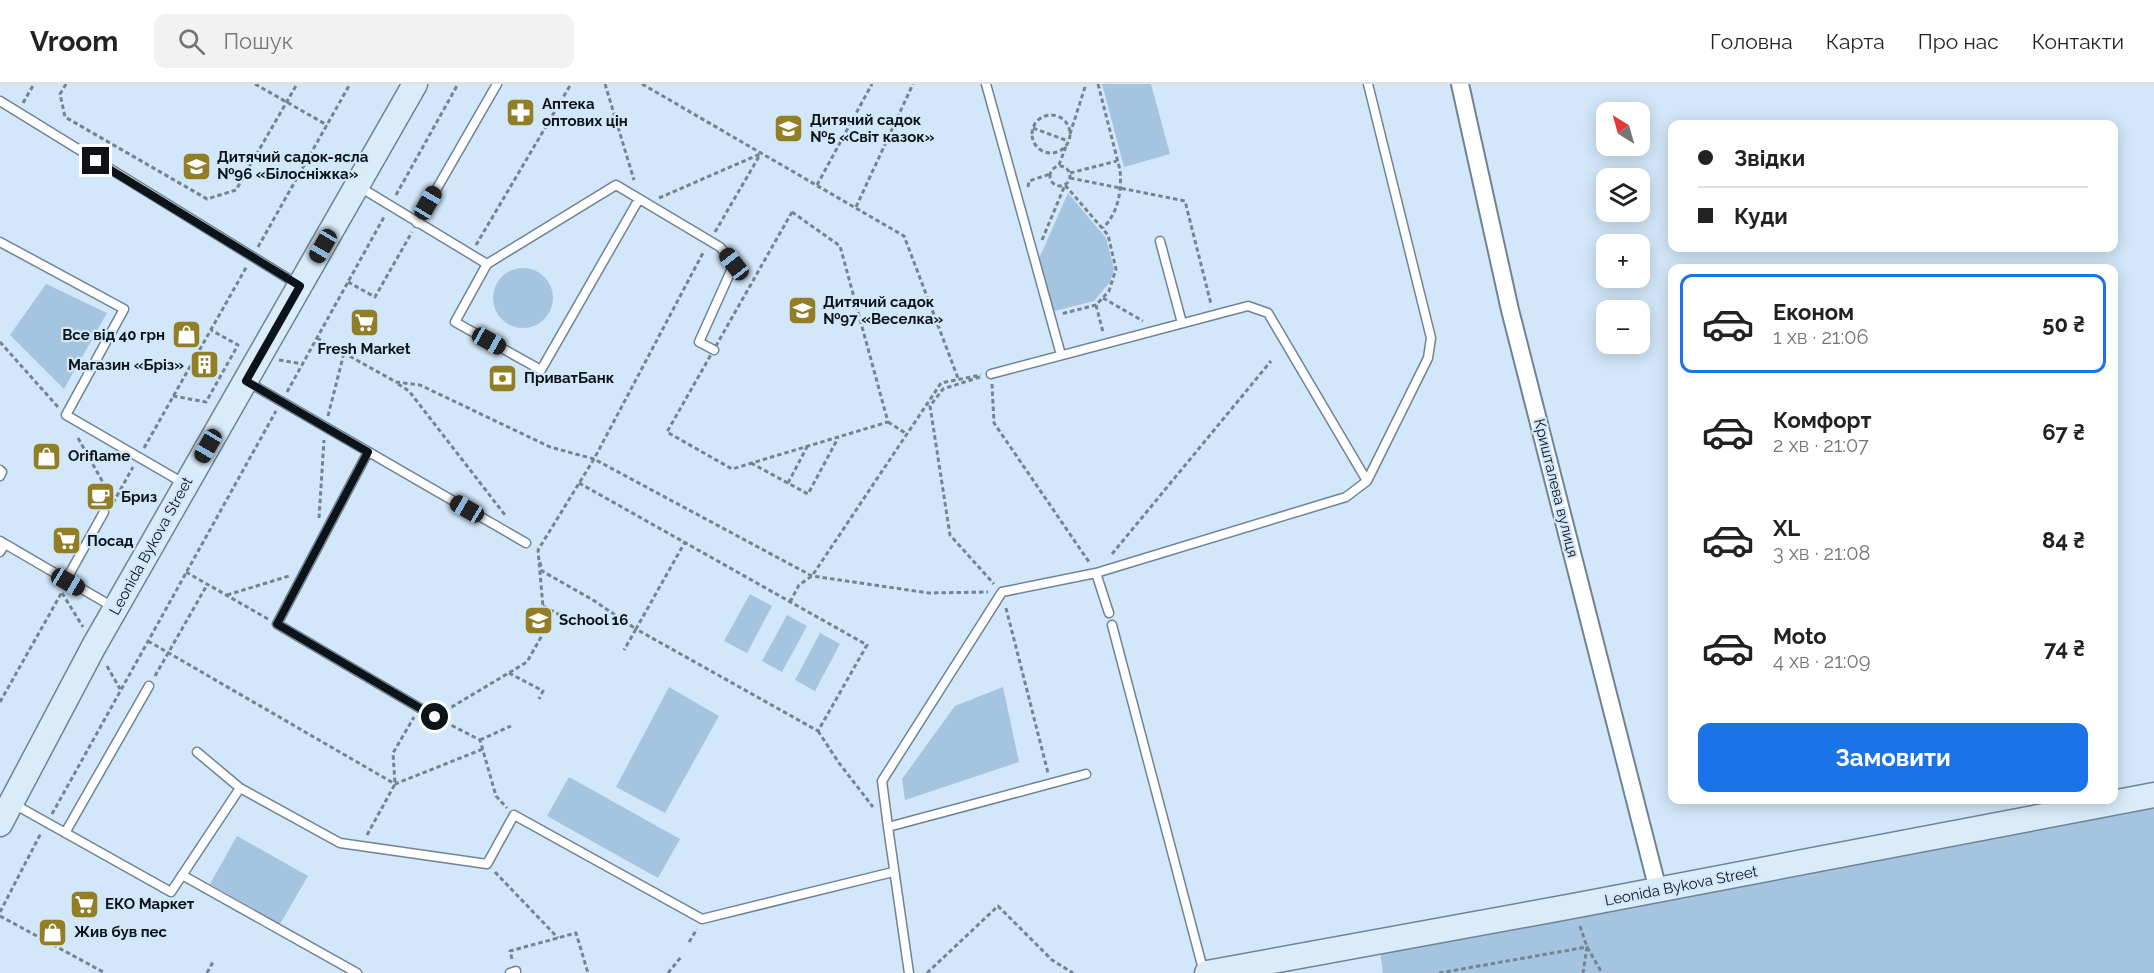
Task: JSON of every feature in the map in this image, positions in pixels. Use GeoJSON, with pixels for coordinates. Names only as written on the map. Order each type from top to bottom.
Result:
{"type":"FeatureCollection","features":[{"type":"Feature","properties":{"kind":"street","name":"Leonida Bykova Street"},"geometry":{"type":"LineString","coordinates":[[0,824],[186,484],[415,84]]}},
{"type":"Feature","properties":{"kind":"street","name":"Кришталева вулиця"},"geometry":{"type":"LineString","coordinates":[[1460,84],[1510,310],[1658,890]]}},
{"type":"Feature","properties":{"kind":"street","name":"Leonida Bykova Street"},"geometry":{"type":"LineString","coordinates":[[2118,802],[2154,795]]}},
{"type":"Feature","properties":{"kind":"street","name":"Leonida Bykova Street"},"geometry":{"type":"LineString","coordinates":[[1206,973],[1573,906],[2107,804]]}},
{"type":"Feature","properties":{"kind":"lane"},"geometry":{"type":"LineString","coordinates":[[417,223],[497,84]]}},
{"type":"Feature","properties":{"kind":"lane"},"geometry":{"type":"LineString","coordinates":[[986,84],[1061,356]]}},
{"type":"Feature","properties":{"kind":"lane"},"geometry":{"type":"LineString","coordinates":[[909,973],[882,781],[1002,592],[1096,573],[1346,497],[1367,481],[1428,358],[1431,338],[1368,84]]}},
{"type":"Feature","properties":{"kind":"lane"},"geometry":{"type":"LineString","coordinates":[[0,101],[300,286]]}},
{"type":"Feature","properties":{"kind":"lane"},"geometry":{"type":"LineString","coordinates":[[643,201],[541,370],[455,322],[487,264],[616,185],[643,201],[720,247],[734,264],[699,342],[714,350]]}},
{"type":"Feature","properties":{"kind":"lane"},"geometry":{"type":"LineString","coordinates":[[357,186],[487,264]]}},
{"type":"Feature","properties":{"kind":"lane"},"geometry":{"type":"LineString","coordinates":[[1160,241],[1182,323]]}},
{"type":"Feature","properties":{"kind":"lane"},"geometry":{"type":"LineString","coordinates":[[0,242],[124,309],[66,415],[186,484]]}},
{"type":"Feature","properties":{"kind":"lane"},"geometry":{"type":"LineString","coordinates":[[991,374],[1248,306],[1268,313],[1367,481]]}},
{"type":"Feature","properties":{"kind":"lane"},"geometry":{"type":"LineString","coordinates":[[246,381],[526,543]]}},
{"type":"Feature","properties":{"kind":"lane"},"geometry":{"type":"LineString","coordinates":[[368,452],[277,624],[435,717]]}},
{"type":"Feature","properties":{"kind":"lane"},"geometry":{"type":"LineString","coordinates":[[0,470],[2,472],[0,476]]}},
{"type":"Feature","properties":{"kind":"lane"},"geometry":{"type":"LineString","coordinates":[[67,581],[106,512]]}},
{"type":"Feature","properties":{"kind":"lane"},"geometry":{"type":"LineString","coordinates":[[2,546],[116,609]]}},
{"type":"Feature","properties":{"kind":"lane"},"geometry":{"type":"LineString","coordinates":[[1096,573],[1109,613]]}},
{"type":"Feature","properties":{"kind":"lane"},"geometry":{"type":"LineString","coordinates":[[1112,625],[1206,973]]}},
{"type":"Feature","properties":{"kind":"lane"},"geometry":{"type":"LineString","coordinates":[[65,833],[149,686]]}},
{"type":"Feature","properties":{"kind":"lane"},"geometry":{"type":"LineString","coordinates":[[196,752],[240,788],[340,843],[487,864],[514,815],[702,919],[893,872]]}},
{"type":"Feature","properties":{"kind":"lane"},"geometry":{"type":"LineString","coordinates":[[888,827],[1086,774]]}},
{"type":"Feature","properties":{"kind":"lane"},"geometry":{"type":"LineString","coordinates":[[12,802],[171,892],[240,788]]}},
{"type":"Feature","properties":{"kind":"lane"},"geometry":{"type":"LineString","coordinates":[[182,875],[357,973]]}},
{"type":"Feature","properties":{"kind":"path"},"geometry":{"type":"LineString","coordinates":[[18,113],[34,84]]}},
{"type":"Feature","properties":{"kind":"path"},"geometry":{"type":"LineString","coordinates":[[66,84],[60,94],[65,117],[207,199],[236,190],[297,84]]}},
{"type":"Feature","properties":{"kind":"path"},"geometry":{"type":"LineString","coordinates":[[255,84],[327,125]]}},
{"type":"Feature","properties":{"kind":"path"},"geometry":{"type":"LineString","coordinates":[[106,512],[350,84]]}},
{"type":"Feature","properties":{"kind":"path"},"geometry":{"type":"LineString","coordinates":[[0,912],[47,822],[458,84]]}},
{"type":"Feature","properties":{"kind":"path"},"geometry":{"type":"LineString","coordinates":[[471,255],[571,84]]}},
{"type":"Feature","properties":{"kind":"path"},"geometry":{"type":"LineString","coordinates":[[605,84],[643,201],[761,153]]}},
{"type":"Feature","properties":{"kind":"path"},"geometry":{"type":"LineString","coordinates":[[642,84],[904,237],[958,378]]}},
{"type":"Feature","properties":{"kind":"path"},"geometry":{"type":"LineString","coordinates":[[817,185],[872,84]]}},
{"type":"Feature","properties":{"kind":"path"},"geometry":{"type":"LineString","coordinates":[[856,207],[913,84]]}},
{"type":"Feature","properties":{"kind":"path"},"geometry":{"type":"LineString","coordinates":[[1018,200],[1028,197],[1029,181],[1050,174],[1059,165],[1086,84]]}},
{"type":"Feature","properties":{"kind":"path"},"geometry":{"type":"LineString","coordinates":[[1098,84],[1117,161],[1120,188],[1112,217],[1102,228]]}},
{"type":"Feature","properties":{"kind":"path"},"geometry":{"type":"LineString","coordinates":[[1057,116],[1069,128],[1068,141],[1060,150],[1048,152],[1042,150],[1033,141],[1033,128],[1040,118],[1057,116]]}},
{"type":"Feature","properties":{"kind":"path"},"geometry":{"type":"LineString","coordinates":[[1033,128],[1068,141]]}},
{"type":"Feature","properties":{"kind":"path"},"geometry":{"type":"LineString","coordinates":[[435,717],[527,662],[545,630],[538,550],[594,459],[710,241],[761,153]]}},
{"type":"Feature","properties":{"kind":"path"},"geometry":{"type":"LineString","coordinates":[[1070,173],[1117,161]]}},
{"type":"Feature","properties":{"kind":"path"},"geometry":{"type":"LineString","coordinates":[[1034,258],[1070,178],[1066,167],[1059,165]]}},
{"type":"Feature","properties":{"kind":"path"},"geometry":{"type":"LineString","coordinates":[[1050,174],[1053,183],[1059,186],[1065,185]]}},
{"type":"Feature","properties":{"kind":"path"},"geometry":{"type":"LineString","coordinates":[[1070,178],[1185,201],[1213,315]]}},
{"type":"Feature","properties":{"kind":"path"},"geometry":{"type":"LineString","coordinates":[[1050,317],[1096,304],[1113,284],[1116,269],[1108,235],[1065,185]]}},
{"type":"Feature","properties":{"kind":"path"},"geometry":{"type":"LineString","coordinates":[[888,422],[732,469],[667,432],[792,212],[840,246],[888,422],[907,434]]}},
{"type":"Feature","properties":{"kind":"path"},"geometry":{"type":"LineString","coordinates":[[348,282],[375,297],[417,223]]}},
{"type":"Feature","properties":{"kind":"path"},"geometry":{"type":"LineString","coordinates":[[1103,298],[1157,330]]}},
{"type":"Feature","properties":{"kind":"path"},"geometry":{"type":"LineString","coordinates":[[1096,304],[1107,343]]}},
{"type":"Feature","properties":{"kind":"path"},"geometry":{"type":"LineString","coordinates":[[173,396],[206,402],[238,345],[211,330]]}},
{"type":"Feature","properties":{"kind":"path"},"geometry":{"type":"LineString","coordinates":[[317,338],[409,391],[526,543]]}},
{"type":"Feature","properties":{"kind":"path"},"geometry":{"type":"LineString","coordinates":[[317,549],[325,426],[344,353]]}},
{"type":"Feature","properties":{"kind":"path"},"geometry":{"type":"LineString","coordinates":[[991,374],[994,423],[1096,573],[1271,361]]}},
{"type":"Feature","properties":{"kind":"path"},"geometry":{"type":"LineString","coordinates":[[790,602],[799,585],[812,576],[941,383],[958,378],[991,374]]}},
{"type":"Feature","properties":{"kind":"path"},"geometry":{"type":"LineString","coordinates":[[991,374],[943,388],[930,406],[950,535],[1002,592],[1051,784]]}},
{"type":"Feature","properties":{"kind":"path"},"geometry":{"type":"LineString","coordinates":[[396,382],[420,385],[549,447],[594,459],[812,576],[929,593],[1002,592]]}},
{"type":"Feature","properties":{"kind":"path"},"geometry":{"type":"LineString","coordinates":[[751,463],[808,494],[838,437]]}},
{"type":"Feature","properties":{"kind":"path"},"geometry":{"type":"LineString","coordinates":[[788,483],[808,446]]}},
{"type":"Feature","properties":{"kind":"path"},"geometry":{"type":"LineString","coordinates":[[579,483],[867,645],[818,731]]}},
{"type":"Feature","properties":{"kind":"path"},"geometry":{"type":"LineString","coordinates":[[624,650],[685,542]]}},
{"type":"Feature","properties":{"kind":"path"},"geometry":{"type":"LineString","coordinates":[[538,550],[542,571],[593,600],[636,629],[818,731],[839,763],[888,827]]}},
{"type":"Feature","properties":{"kind":"path"},"geometry":{"type":"LineString","coordinates":[[226,596],[305,571]]}},
{"type":"Feature","properties":{"kind":"path"},"geometry":{"type":"LineString","coordinates":[[186,572],[277,624]]}},
{"type":"Feature","properties":{"kind":"path"},"geometry":{"type":"LineString","coordinates":[[0,702],[67,581]]}},
{"type":"Feature","properties":{"kind":"path"},"geometry":{"type":"LineString","coordinates":[[149,686],[207,585]]}},
{"type":"Feature","properties":{"kind":"path"},"geometry":{"type":"LineString","coordinates":[[543,606],[579,625]]}},
{"type":"Feature","properties":{"kind":"path"},"geometry":{"type":"LineString","coordinates":[[148,641],[395,784]]}},
{"type":"Feature","properties":{"kind":"path"},"geometry":{"type":"LineString","coordinates":[[509,673],[543,691],[538,699]]}},
{"type":"Feature","properties":{"kind":"path"},"geometry":{"type":"LineString","coordinates":[[362,846],[395,784],[393,753],[419,707]]}},
{"type":"Feature","properties":{"kind":"path"},"geometry":{"type":"LineString","coordinates":[[435,717],[480,740],[496,796],[514,815]]}},
{"type":"Feature","properties":{"kind":"path"},"geometry":{"type":"LineString","coordinates":[[480,740],[511,726]]}},
{"type":"Feature","properties":{"kind":"path"},"geometry":{"type":"LineString","coordinates":[[395,784],[483,749]]}},
{"type":"Feature","properties":{"kind":"path"},"geometry":{"type":"LineString","coordinates":[[487,864],[558,938]]}},
{"type":"Feature","properties":{"kind":"path"},"geometry":{"type":"LineString","coordinates":[[927,973],[998,906],[1052,960],[1073,973]]}},
{"type":"Feature","properties":{"kind":"path"},"geometry":{"type":"LineString","coordinates":[[1573,906],[1587,947],[1602,973]]}},
{"type":"Feature","properties":{"kind":"path"},"geometry":{"type":"LineString","coordinates":[[0,916],[105,973]]}},
{"type":"Feature","properties":{"kind":"path"},"geometry":{"type":"LineString","coordinates":[[513,972],[510,951],[576,933],[588,973]]}},
{"type":"Feature","properties":{"kind":"path"},"geometry":{"type":"LineString","coordinates":[[1439,973],[1587,947]]}},
{"type":"Feature","properties":{"kind":"path"},"geometry":{"type":"LineString","coordinates":[[1583,973],[1587,947]]}},
{"type":"Feature","properties":{"kind":"path"},"geometry":{"type":"LineString","coordinates":[[668,973],[681,957]]}},
{"type":"Feature","properties":{"kind":"path"},"geometry":{"type":"LineString","coordinates":[[207,973],[214,960]]}},
{"type":"Feature","properties":{"kind":"shaded area"},"geometry":{"type":"Polygon","coordinates":[[[1102,84],[1151,84],[1170,154],[1124,167],[1102,84]]]}},
{"type":"Feature","properties":{"kind":"shaded area"},"geometry":{"type":"Polygon","coordinates":[[[1068,193],[1106,238],[1114,269],[1110,282],[1094,301],[1051,312],[1038,261],[1068,193]]]}},
{"type":"Feature","properties":{"kind":"shaded area"},"geometry":{"type":"Polygon","coordinates":[[[517,268],[529,268],[545,276],[551,286],[553,298],[551,310],[545,320],[529,328],[517,328],[501,320],[493,304],[493,292],[501,276],[517,268]]]}},
{"type":"Feature","properties":{"kind":"shaded area"},"geometry":{"type":"Polygon","coordinates":[[[46,284],[107,313],[64,389],[10,335],[46,284]]]}},
{"type":"Feature","properties":{"kind":"shaded area"},"geometry":{"type":"Polygon","coordinates":[[[750,594],[772,606],[747,653],[724,641],[750,594]]]}},
{"type":"Feature","properties":{"kind":"shaded area"},"geometry":{"type":"Polygon","coordinates":[[[787,615],[807,626],[782,672],[762,661],[787,615]]]}},
{"type":"Feature","properties":{"kind":"shaded area"},"geometry":{"type":"Polygon","coordinates":[[[820,633],[840,644],[815,691],[795,680],[820,633]]]}},
{"type":"Feature","properties":{"kind":"shaded area"},"geometry":{"type":"Polygon","coordinates":[[[669,687],[719,716],[665,813],[616,787],[669,687]]]}},
{"type":"Feature","properties":{"kind":"shaded area"},"geometry":{"type":"Polygon","coordinates":[[[1003,687],[1019,762],[905,800],[902,779],[955,706],[1003,687]]]}},
{"type":"Feature","properties":{"kind":"shaded area"},"geometry":{"type":"Polygon","coordinates":[[[569,777],[680,839],[658,878],[547,816],[569,777]]]}},
{"type":"Feature","properties":{"kind":"shaded area"},"geometry":{"type":"Polygon","coordinates":[[[2154,807],[2154,973],[1383,973],[1380,951],[2154,807]]]}},
{"type":"Feature","properties":{"kind":"shaded area"},"geometry":{"type":"Polygon","coordinates":[[[237,836],[308,876],[280,924],[210,884],[237,836]]]}},
{"type":"Feature","properties":{"kind":"place","name":"Аптека оптових цін"},"geometry":{"type":"Point","coordinates":[521,113]}},
{"type":"Feature","properties":{"kind":"place","name":"Дитячий садок №5 «Світ казок»"},"geometry":{"type":"Point","coordinates":[789,129]}},
{"type":"Feature","properties":{"kind":"place","name":"Дитячий садок-ясла №96 «Білосніжка»"},"geometry":{"type":"Point","coordinates":[196,166]}},
{"type":"Feature","properties":{"kind":"place","name":"Дитячий садок №97 «Веселка»"},"geometry":{"type":"Point","coordinates":[802,311]}},
{"type":"Feature","properties":{"kind":"place","name":"Fresh Market"},"geometry":{"type":"Point","coordinates":[364,322]}},
{"type":"Feature","properties":{"kind":"place","name":"Все від 40 грн"},"geometry":{"type":"Point","coordinates":[186,335]}},
{"type":"Feature","properties":{"kind":"place","name":"Магазин «Бріз»"},"geometry":{"type":"Point","coordinates":[205,365]}},
{"type":"Feature","properties":{"kind":"place","name":"ПриватБанк"},"geometry":{"type":"Point","coordinates":[503,378]}},
{"type":"Feature","properties":{"kind":"place","name":"Oriflame"},"geometry":{"type":"Point","coordinates":[47,456]}},
{"type":"Feature","properties":{"kind":"place","name":"Бриз"},"geometry":{"type":"Point","coordinates":[100,497]}},
{"type":"Feature","properties":{"kind":"place","name":"Посад"},"geometry":{"type":"Point","coordinates":[66,541]}},
{"type":"Feature","properties":{"kind":"place","name":"School 16"},"geometry":{"type":"Point","coordinates":[538,620]}},
{"type":"Feature","properties":{"kind":"place","name":"ЕКО Маркет"},"geometry":{"type":"Point","coordinates":[84,904]}},
{"type":"Feature","properties":{"kind":"place","name":"Жив був пес"},"geometry":{"type":"Point","coordinates":[53,932]}},
{"type":"Feature","properties":{"kind":"route"},"geometry":{"type":"LineString","coordinates":[[96,161],[300,286],[246,381],[368,452],[277,624],[435,717]]}}]}
